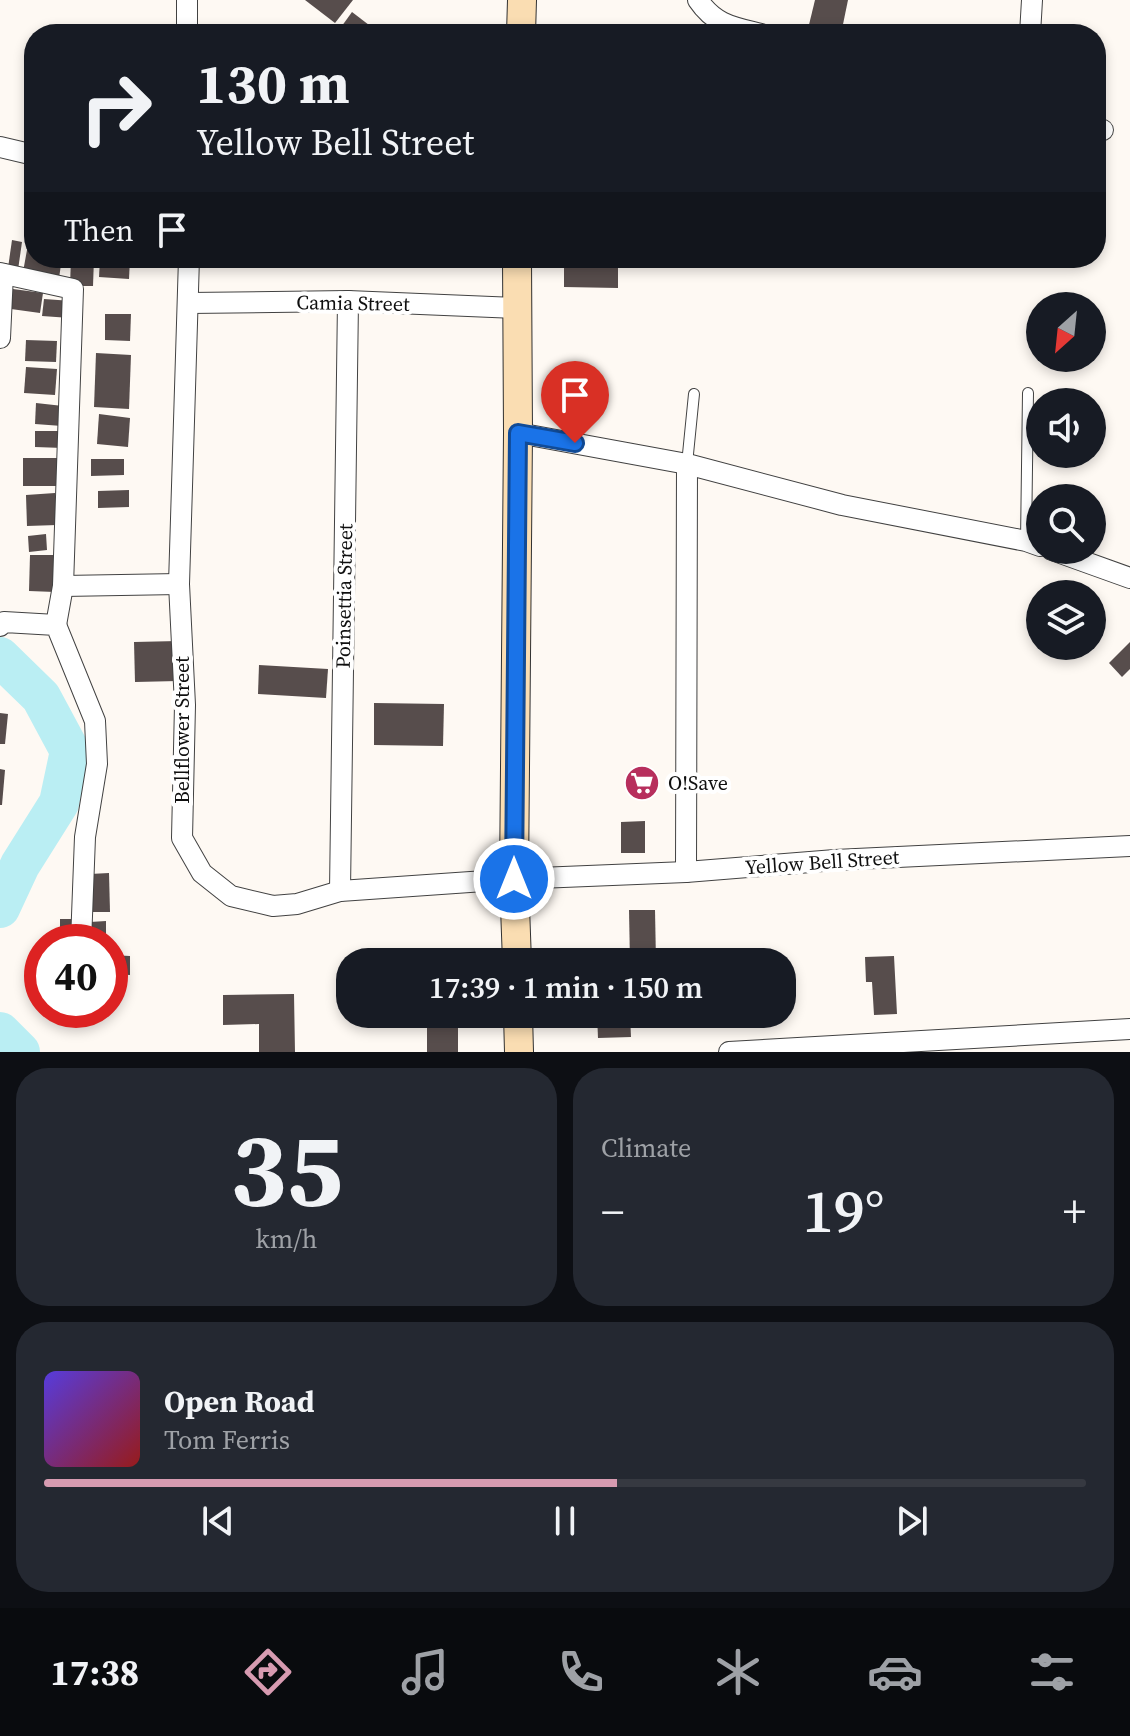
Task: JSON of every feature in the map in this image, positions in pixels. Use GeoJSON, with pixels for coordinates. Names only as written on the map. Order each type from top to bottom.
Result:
{"type":"FeatureCollection","features":[{"type":"Feature","properties":{"kind":"street"},"geometry":{"type":"LineString","coordinates":[[187,0],[187,24]]}},
{"type":"Feature","properties":{"kind":"street"},"geometry":{"type":"LineString","coordinates":[[521,24],[522,0]]}},
{"type":"Feature","properties":{"kind":"street"},"geometry":{"type":"LineString","coordinates":[[698,0],[708,14],[724,24]]}},
{"type":"Feature","properties":{"kind":"street"},"geometry":{"type":"LineString","coordinates":[[1031,24],[1032,0]]}},
{"type":"Feature","properties":{"kind":"street"},"geometry":{"type":"LineString","coordinates":[[0,147],[24,153]]}},
{"type":"Feature","properties":{"kind":"street","name":"Bellflower Street"},"geometry":{"type":"LineString","coordinates":[[189,268],[179,584],[185,705],[182,838],[202,873],[231,896],[273,906],[297,904],[340,891],[514,879]]}},
{"type":"Feature","properties":{"kind":"street"},"geometry":{"type":"LineString","coordinates":[[516,948],[514,879],[517,268]]}},
{"type":"Feature","properties":{"kind":"street"},"geometry":{"type":"LineString","coordinates":[[0,338],[2,274],[73,289],[63,586],[56,625],[95,721],[97,764],[85,837],[82,924]]}},
{"type":"Feature","properties":{"kind":"street","name":"Camia Street"},"geometry":{"type":"LineString","coordinates":[[189,303],[348,301],[516,308]]}},
{"type":"Feature","properties":{"kind":"street","name":"Poinsettia Street"},"geometry":{"type":"LineString","coordinates":[[340,891],[348,301]]}},
{"type":"Feature","properties":{"kind":"street"},"geometry":{"type":"LineString","coordinates":[[518,433],[687,464],[842,505],[1026,542]]}},
{"type":"Feature","properties":{"kind":"street"},"geometry":{"type":"LineString","coordinates":[[686,872],[687,464]]}},
{"type":"Feature","properties":{"kind":"street"},"geometry":{"type":"LineString","coordinates":[[1091,564],[1130,578]]}},
{"type":"Feature","properties":{"kind":"street"},"geometry":{"type":"LineString","coordinates":[[63,586],[179,584]]}},
{"type":"Feature","properties":{"kind":"street"},"geometry":{"type":"LineString","coordinates":[[1,621],[56,625]]}},
{"type":"Feature","properties":{"kind":"street","name":"Yellow Bell Street"},"geometry":{"type":"LineString","coordinates":[[514,879],[1130,846]]}},
{"type":"Feature","properties":{"kind":"street"},"geometry":{"type":"LineString","coordinates":[[518,1028],[519,1052]]}},
{"type":"Feature","properties":{"kind":"street"},"geometry":{"type":"LineString","coordinates":[[729,1052],[1030,1043],[1130,1029]]}},
{"type":"Feature","properties":{"kind":"lane"},"geometry":{"type":"LineString","coordinates":[[687,464],[694,394]]}},
{"type":"Feature","properties":{"kind":"building"},"geometry":{"type":"Polygon","coordinates":[[[305,0],[353,0],[335,23],[305,0]]]}},
{"type":"Feature","properties":{"kind":"building"},"geometry":{"type":"Polygon","coordinates":[[[815,0],[848,0],[843,24],[809,24],[815,0]]]}},
{"type":"Feature","properties":{"kind":"building"},"geometry":{"type":"Polygon","coordinates":[[[352,12],[368,24],[343,24],[352,12]]]}},
{"type":"Feature","properties":{"kind":"building"},"geometry":{"type":"Polygon","coordinates":[[[12,240],[22,242],[18,270],[8,268],[12,240]]]}},
{"type":"Feature","properties":{"kind":"building"},"geometry":{"type":"Polygon","coordinates":[[[24,266],[60,268],[59,278],[23,272],[24,266]]]}},
{"type":"Feature","properties":{"kind":"building"},"geometry":{"type":"Polygon","coordinates":[[[71,268],[94,268],[93,286],[70,286],[71,268]]]}},
{"type":"Feature","properties":{"kind":"building"},"geometry":{"type":"Polygon","coordinates":[[[99,268],[130,268],[129,279],[99,277],[99,268]]]}},
{"type":"Feature","properties":{"kind":"building"},"geometry":{"type":"Polygon","coordinates":[[[564,268],[618,268],[618,288],[564,287],[564,268]]]}},
{"type":"Feature","properties":{"kind":"building"},"geometry":{"type":"Polygon","coordinates":[[[13,289],[43,293],[40,313],[11,309],[13,289]]]}},
{"type":"Feature","properties":{"kind":"building"},"geometry":{"type":"Polygon","coordinates":[[[44,299],[72,301],[70,318],[42,316],[44,299]]]}},
{"type":"Feature","properties":{"kind":"building"},"geometry":{"type":"Polygon","coordinates":[[[105,314],[131,314],[130,341],[105,340],[105,314]]]}},
{"type":"Feature","properties":{"kind":"building"},"geometry":{"type":"Polygon","coordinates":[[[26,340],[57,341],[56,362],[25,361],[26,340]]]}},
{"type":"Feature","properties":{"kind":"building"},"geometry":{"type":"Polygon","coordinates":[[[96,353],[131,355],[129,409],[94,407],[96,353]]]}},
{"type":"Feature","properties":{"kind":"building"},"geometry":{"type":"Polygon","coordinates":[[[26,367],[57,369],[55,395],[24,393],[26,367]]]}},
{"type":"Feature","properties":{"kind":"building"},"geometry":{"type":"Polygon","coordinates":[[[36,403],[63,406],[62,426],[35,424],[36,403]]]}},
{"type":"Feature","properties":{"kind":"building"},"geometry":{"type":"Polygon","coordinates":[[[99,414],[130,418],[128,447],[97,444],[99,414]]]}},
{"type":"Feature","properties":{"kind":"building"},"geometry":{"type":"Polygon","coordinates":[[[35,431],[63,431],[63,448],[35,447],[35,431]]]}},
{"type":"Feature","properties":{"kind":"building"},"geometry":{"type":"Polygon","coordinates":[[[23,458],[57,458],[57,486],[23,486],[23,458]]]}},
{"type":"Feature","properties":{"kind":"building"},"geometry":{"type":"Polygon","coordinates":[[[91,459],[124,459],[124,475],[91,476],[91,459]]]}},
{"type":"Feature","properties":{"kind":"building"},"geometry":{"type":"Polygon","coordinates":[[[129,490],[129,507],[98,508],[98,491],[129,490]]]}},
{"type":"Feature","properties":{"kind":"building"},"geometry":{"type":"Polygon","coordinates":[[[55,493],[57,525],[27,526],[26,495],[55,493]]]}},
{"type":"Feature","properties":{"kind":"building"},"geometry":{"type":"Polygon","coordinates":[[[46,534],[47,550],[29,552],[28,536],[46,534]]]}},
{"type":"Feature","properties":{"kind":"building"},"geometry":{"type":"Polygon","coordinates":[[[30,555],[56,555],[55,592],[29,591],[30,555]]]}},
{"type":"Feature","properties":{"kind":"building"},"geometry":{"type":"Polygon","coordinates":[[[178,641],[178,681],[135,682],[134,642],[178,641]]]}},
{"type":"Feature","properties":{"kind":"building"},"geometry":{"type":"Polygon","coordinates":[[[1130,642],[1130,669],[1122,677],[1109,663],[1130,642]]]}},
{"type":"Feature","properties":{"kind":"building"},"geometry":{"type":"Polygon","coordinates":[[[259,665],[328,669],[326,698],[258,694],[259,665]]]}},
{"type":"Feature","properties":{"kind":"building"},"geometry":{"type":"Polygon","coordinates":[[[374,703],[444,704],[443,746],[374,745],[374,703]]]}},
{"type":"Feature","properties":{"kind":"building"},"geometry":{"type":"Polygon","coordinates":[[[0,713],[8,714],[5,744],[0,744],[0,713]]]}},
{"type":"Feature","properties":{"kind":"building"},"geometry":{"type":"Polygon","coordinates":[[[0,769],[5,770],[2,805],[0,805],[0,769]]]}},
{"type":"Feature","properties":{"kind":"building"},"geometry":{"type":"Polygon","coordinates":[[[645,821],[645,853],[621,853],[621,822],[645,821]]]}},
{"type":"Feature","properties":{"kind":"building"},"geometry":{"type":"Polygon","coordinates":[[[109,873],[110,912],[90,912],[90,874],[109,873]]]}},
{"type":"Feature","properties":{"kind":"building"},"geometry":{"type":"Polygon","coordinates":[[[629,910],[655,910],[656,948],[630,948],[629,910]]]}},
{"type":"Feature","properties":{"kind":"building"},"geometry":{"type":"Polygon","coordinates":[[[60,919],[72,919],[72,924],[60,924],[60,919]]]}},
{"type":"Feature","properties":{"kind":"building"},"geometry":{"type":"Polygon","coordinates":[[[894,956],[897,1014],[874,1015],[872,982],[866,982],[865,957],[894,956]]]}},
{"type":"Feature","properties":{"kind":"building"},"geometry":{"type":"Polygon","coordinates":[[[294,994],[295,1052],[259,1052],[259,1024],[223,1025],[223,995],[294,994]]]}},
{"type":"Feature","properties":{"kind":"building"},"geometry":{"type":"Polygon","coordinates":[[[427,1028],[458,1028],[458,1052],[427,1052],[427,1028]]]}},
{"type":"Feature","properties":{"kind":"building"},"geometry":{"type":"Polygon","coordinates":[[[598,1028],[631,1028],[631,1037],[598,1038],[598,1028]]]}},
{"type":"Feature","properties":{"kind":"waterway"},"geometry":{"type":"LineString","coordinates":[[0,657],[41,697],[70,751],[59,803],[20,865],[0,908]]}},
{"type":"Feature","properties":{"kind":"waterway"},"geometry":{"type":"LineString","coordinates":[[0,1032],[20,1052]]}},
{"type":"Feature","properties":{"kind":"place","name":"O!Save"},"geometry":{"type":"Point","coordinates":[642,783]}},
{"type":"Feature","properties":{"kind":"route"},"geometry":{"type":"LineString","coordinates":[[514,879],[518,433],[575,443]]}}]}
